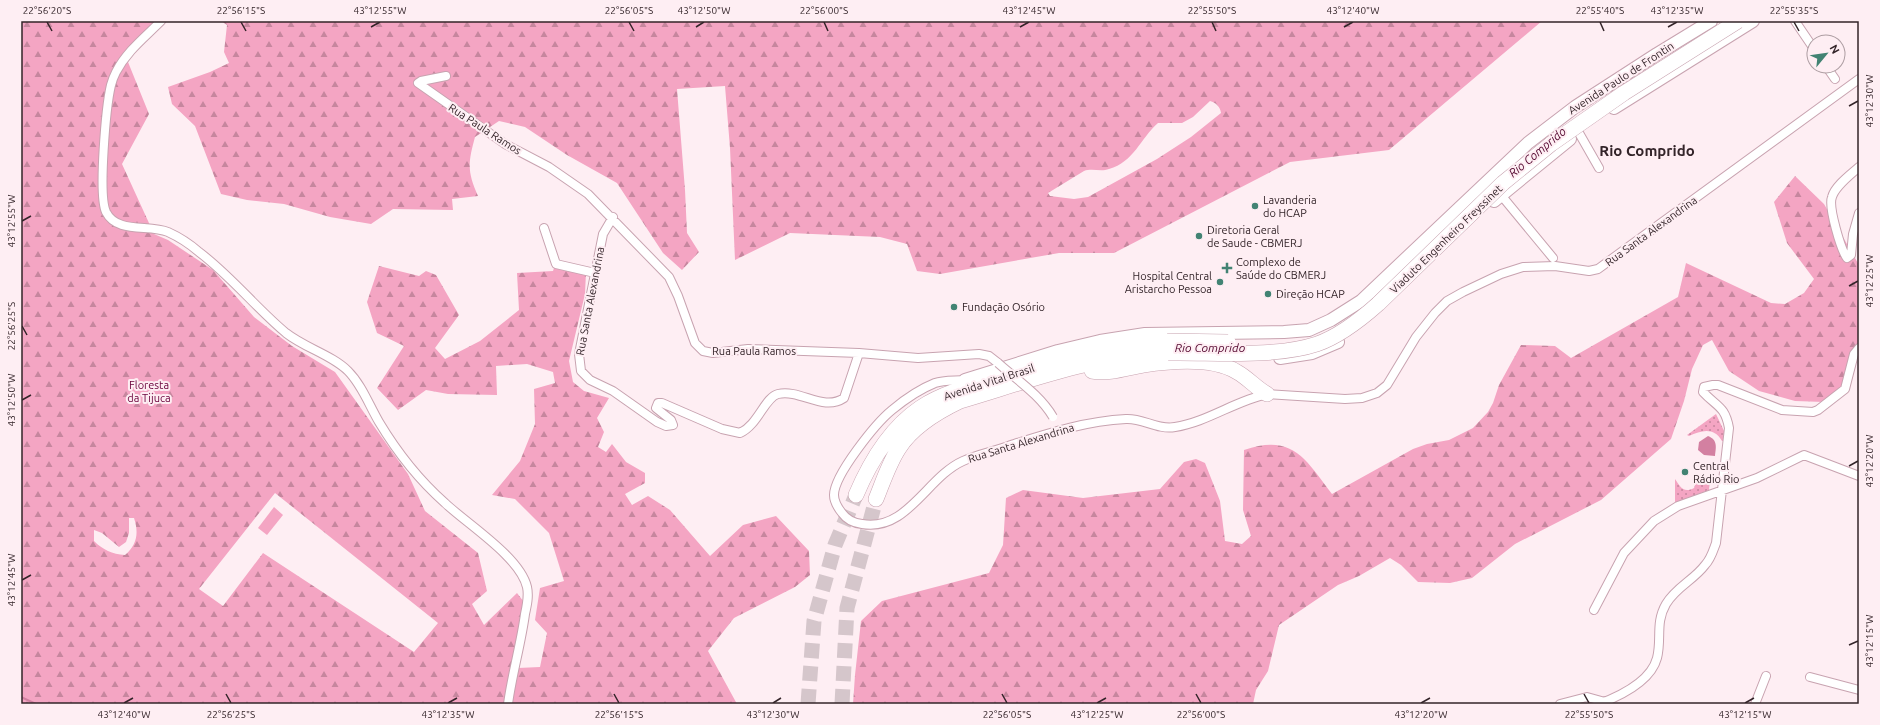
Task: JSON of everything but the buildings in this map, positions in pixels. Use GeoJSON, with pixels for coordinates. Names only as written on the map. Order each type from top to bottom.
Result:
{"type":"FeatureCollection","features":[{"type":"Feature","properties":{"kind":"highway","name":"Viaduto Engenheiro Freyssinet"},"geometry":{"type":"LineString","coordinates":[[1168,347],[1275,342],[1300,339],[1320,332],[1331,326],[1370,298],[1536,142],[1584,108],[1722,21]]}},
{"type":"Feature","properties":{"kind":"highway","name":"Viaduto Engenheiro Freyssinet"},"geometry":{"type":"LineString","coordinates":[[1168,347],[1277,352],[1296,350],[1318,344],[1339,333],[1378,304],[1503,184],[1551,144],[1624,93],[1738,21]]}},
{"type":"Feature","properties":{"kind":"highway","name":"Avenida Vital Brasil"},"geometry":{"type":"LineString","coordinates":[[876,498],[898,448],[915,430],[937,413],[960,401],[1079,366],[1168,347]]}},
{"type":"Feature","properties":{"kind":"highway","name":"Avenida Vital Brasil"},"geometry":{"type":"LineString","coordinates":[[856,496],[869,466],[899,426],[919,409],[948,393],[1099,350],[1168,347]]}},
{"type":"Feature","properties":{"kind":"highway"},"geometry":{"type":"LineString","coordinates":[[937,413],[1092,371],[1147,360],[1188,355]]}},
{"type":"Feature","properties":{"kind":"highway"},"geometry":{"type":"LineString","coordinates":[[1092,371],[1112,371],[1144,365],[1184,362],[1215,364],[1226,366],[1238,372],[1267,394]]}},
{"type":"Feature","properties":{"kind":"highway"},"geometry":{"type":"LineString","coordinates":[[880,450],[896,423],[912,406],[934,392],[965,380]]}},
{"type":"Feature","properties":{"kind":"main road","name":"Avenida Paulo de Frontin"},"geometry":{"type":"LineString","coordinates":[[965,380],[1100,341],[1146,334],[1284,332],[1318,328],[1361,301],[1528,143],[1552,124],[1657,54],[1711,21]]}},
{"type":"Feature","properties":{"kind":"main road"},"geometry":{"type":"LineString","coordinates":[[1722,21],[1731,36]]}},
{"type":"Feature","properties":{"kind":"main road","name":"Avenida Paulo de Frontin"},"geometry":{"type":"LineString","coordinates":[[1188,355],[1209,354],[1283,358],[1300,356],[1324,349],[1342,340],[1368,320],[1501,195],[1579,132],[1753,21]]}},
{"type":"Feature","properties":{"kind":"main road"},"geometry":{"type":"LineString","coordinates":[[1489,181],[1501,195]]}},
{"type":"Feature","properties":{"kind":"main road"},"geometry":{"type":"LineString","coordinates":[[1188,334],[1188,355]]}},
{"type":"Feature","properties":{"kind":"street"},"geometry":{"type":"LineString","coordinates":[[160,21],[130,50],[111,83],[102,180],[106,212],[112,220],[119,225],[149,227],[169,232],[199,251],[240,287],[267,316],[287,333],[303,345],[336,362],[347,370],[358,382],[392,442],[417,475],[444,503],[503,553],[520,571],[527,586],[528,597],[508,704]]}},
{"type":"Feature","properties":{"kind":"street"},"geometry":{"type":"LineString","coordinates":[[1795,21],[1806,37]]}},
{"type":"Feature","properties":{"kind":"street"},"geometry":{"type":"LineString","coordinates":[[1832,74],[1835,79]]}},
{"type":"Feature","properties":{"kind":"street","name":"Rua Paula Ramos"},"geometry":{"type":"LineString","coordinates":[[446,76],[421,81],[418,83],[505,144],[549,167],[588,194],[613,217],[669,277],[678,296],[695,343],[703,351],[713,353],[748,349],[858,352],[918,358],[984,354],[998,363],[1041,401],[1060,429]]}},
{"type":"Feature","properties":{"kind":"street","name":"Rua Santa Alexandrina"},"geometry":{"type":"LineString","coordinates":[[965,380],[934,384],[917,393],[892,410],[872,430],[844,469],[837,482],[834,495],[838,507],[845,517],[854,523],[875,526],[895,519],[961,462],[1060,429],[1127,419],[1154,426],[1174,427],[1211,416],[1256,397],[1267,394],[1345,399],[1362,398],[1377,393],[1387,384],[1416,337],[1432,316],[1447,301],[1494,277],[1523,267],[1555,266],[1589,271],[1598,269],[1859,79]]}},
{"type":"Feature","properties":{"kind":"street"},"geometry":{"type":"LineString","coordinates":[[1579,132],[1599,168]]}},
{"type":"Feature","properties":{"kind":"street"},"geometry":{"type":"LineString","coordinates":[[1859,167],[1834,193],[1830,202],[1841,247],[1847,258],[1851,255],[1853,234],[1859,213]]}},
{"type":"Feature","properties":{"kind":"street"},"geometry":{"type":"LineString","coordinates":[[1501,195],[1553,258]]}},
{"type":"Feature","properties":{"kind":"street","name":"Rua Santa Alexandrina"},"geometry":{"type":"LineString","coordinates":[[613,217],[603,234],[579,354],[581,371],[590,380],[613,391],[657,422],[666,426],[670,426],[672,422],[657,410],[656,405],[658,403],[662,403],[722,429],[740,433],[752,425],[774,395],[785,393],[827,403],[839,402],[844,398],[858,352]]}},
{"type":"Feature","properties":{"kind":"street"},"geometry":{"type":"LineString","coordinates":[[544,228],[556,264],[595,273]]}},
{"type":"Feature","properties":{"kind":"street"},"geometry":{"type":"LineString","coordinates":[[1560,704],[1587,698],[1602,703],[1640,681],[1653,668],[1657,657],[1658,627],[1666,605],[1673,594],[1705,566],[1711,556],[1716,544],[1730,428],[1727,418],[1720,406],[1703,392],[1704,388],[1713,385],[1725,387],[1782,410],[1813,412],[1818,410],[1845,389],[1854,354],[1859,348]]}},
{"type":"Feature","properties":{"kind":"street"},"geometry":{"type":"LineString","coordinates":[[1594,610],[1624,553],[1654,521],[1678,506],[1757,478],[1804,455],[1859,476]]}},
{"type":"Feature","properties":{"kind":"street"},"geometry":{"type":"LineString","coordinates":[[1755,704],[1766,676]]}},
{"type":"Feature","properties":{"kind":"street"},"geometry":{"type":"LineString","coordinates":[[1810,677],[1859,690]]}},
{"type":"Feature","properties":{"kind":"green space","name":"Floresta da Tijuca"},"geometry":{"type":"Polygon","coordinates":[[[21,21],[164,21],[134,52],[128,62],[149,114],[122,164],[154,234],[168,240],[213,270],[254,317],[292,346],[335,372],[408,474],[425,511],[478,553],[487,591],[472,604],[484,625],[517,593],[527,606],[518,668],[540,667],[547,633],[535,620],[540,588],[564,581],[549,533],[515,499],[492,495],[520,461],[535,424],[534,389],[555,383],[553,372],[527,364],[496,366],[497,395],[448,394],[426,390],[398,410],[377,388],[404,346],[377,333],[367,302],[379,266],[419,276],[426,271],[436,275],[459,315],[435,348],[445,359],[480,341],[519,310],[517,273],[553,271],[555,265],[586,272],[585,294],[569,361],[573,382],[584,391],[609,398],[597,418],[604,432],[598,447],[606,452],[612,444],[626,462],[645,473],[645,483],[625,494],[632,505],[648,496],[670,510],[710,556],[743,525],[776,516],[809,551],[810,575],[795,587],[734,618],[708,651],[737,704],[21,704],[21,21]],[[275,493],[199,589],[223,606],[263,553],[414,652],[438,623],[275,493]],[[129,518],[129,533],[126,542],[119,547],[102,533],[94,530],[94,541],[108,551],[125,555],[132,547],[137,534],[134,518],[129,518]]]}},
{"type":"Feature","properties":{"kind":"green space"},"geometry":{"type":"Polygon","coordinates":[[[221,21],[1542,21],[1389,150],[1290,162],[1114,253],[1059,253],[940,274],[917,271],[907,244],[880,237],[790,233],[735,260],[730,148],[725,86],[677,89],[687,233],[699,252],[682,270],[663,253],[617,183],[567,155],[525,127],[499,121],[475,137],[470,161],[470,173],[478,196],[452,199],[453,210],[393,209],[371,224],[330,217],[284,204],[247,200],[221,194],[195,126],[172,104],[168,87],[210,72],[229,63],[224,52],[227,25],[221,21]],[[1210,101],[1193,117],[1182,123],[1158,123],[1131,156],[1118,166],[1106,170],[1084,171],[1048,193],[1050,196],[1074,199],[1088,197],[1157,159],[1191,137],[1221,113],[1219,107],[1210,101]]]}},
{"type":"Feature","properties":{"kind":"green space"},"geometry":{"type":"Polygon","coordinates":[[[1795,176],[1824,204],[1859,265],[1859,347],[1847,385],[1824,402],[1795,401],[1759,391],[1729,371],[1712,340],[1703,345],[1692,369],[1684,401],[1671,439],[1601,500],[1515,544],[1472,578],[1450,583],[1418,582],[1401,565],[1390,558],[1359,576],[1338,585],[1279,625],[1268,671],[1256,690],[1253,704],[853,704],[861,621],[882,601],[989,573],[1003,545],[1006,498],[1023,490],[1083,498],[1160,489],[1184,462],[1196,459],[1205,463],[1220,501],[1225,541],[1242,544],[1251,536],[1243,510],[1244,450],[1261,446],[1275,445],[1287,447],[1306,461],[1332,494],[1413,449],[1427,444],[1449,440],[1473,428],[1488,412],[1493,403],[1499,385],[1521,345],[1555,346],[1571,358],[1678,297],[1686,263],[1771,303],[1785,304],[1804,293],[1814,279],[1787,243],[1774,202],[1795,176]]]}},
{"type":"Feature","properties":{"kind":"green space"},"geometry":{"type":"Polygon","coordinates":[[[1716,414],[1725,433],[1726,441],[1722,441],[1715,433],[1707,431],[1689,436],[1687,435],[1716,414]]]}},
{"type":"Feature","properties":{"kind":"green space"},"geometry":{"type":"Polygon","coordinates":[[[1710,476],[1709,490],[1675,503],[1675,479],[1684,490],[1690,490],[1694,488],[1697,480],[1704,480],[1710,476]]]}},
{"type":"Feature","properties":{"kind":"green space"},"geometry":{"type":"Polygon","coordinates":[[[274,507],[283,515],[267,535],[258,528],[274,507]]]}},
{"type":"Feature","properties":{"kind":"shaded area"},"geometry":{"type":"Polygon","coordinates":[[[1708,436],[1715,442],[1715,456],[1704,455],[1698,450],[1699,442],[1708,436]]]}},
{"type":"Feature","properties":{"kind":"waterway"},"geometry":{"type":"LineString","coordinates":[[21,697],[36,704]]}},
{"type":"Feature","properties":{"kind":"tunnel"},"geometry":{"type":"LineString","coordinates":[[808,704],[814,621],[835,545],[856,495]]}},
{"type":"Feature","properties":{"kind":"tunnel"},"geometry":{"type":"LineString","coordinates":[[842,704],[847,608],[876,499]]}},
{"type":"Feature","properties":{"kind":"place","name":"Lavanderia do HCAP"},"geometry":{"type":"Point","coordinates":[1255,206]}},
{"type":"Feature","properties":{"kind":"place","name":"Diretoria Geral de Saude - CBMERJ"},"geometry":{"type":"Point","coordinates":[1199,236]}},
{"type":"Feature","properties":{"kind":"place","name":"Complexo de Saúde do CBMERJ"},"geometry":{"type":"Point","coordinates":[1227,268]}},
{"type":"Feature","properties":{"kind":"place","name":"Hospital Central Aristarcho Pessoa"},"geometry":{"type":"Point","coordinates":[1220,282]}},
{"type":"Feature","properties":{"kind":"place","name":"Direção HCAP"},"geometry":{"type":"Point","coordinates":[1268,294]}},
{"type":"Feature","properties":{"kind":"place","name":"Fundação Osório"},"geometry":{"type":"Point","coordinates":[954,307]}},
{"type":"Feature","properties":{"kind":"place","name":"Central Rádio Rio"},"geometry":{"type":"Point","coordinates":[1685,472]}},
{"type":"Feature","properties":{"kind":"district","name":"Rio Comprido"},"geometry":{"type":"Point","coordinates":[1647,150]}}]}
